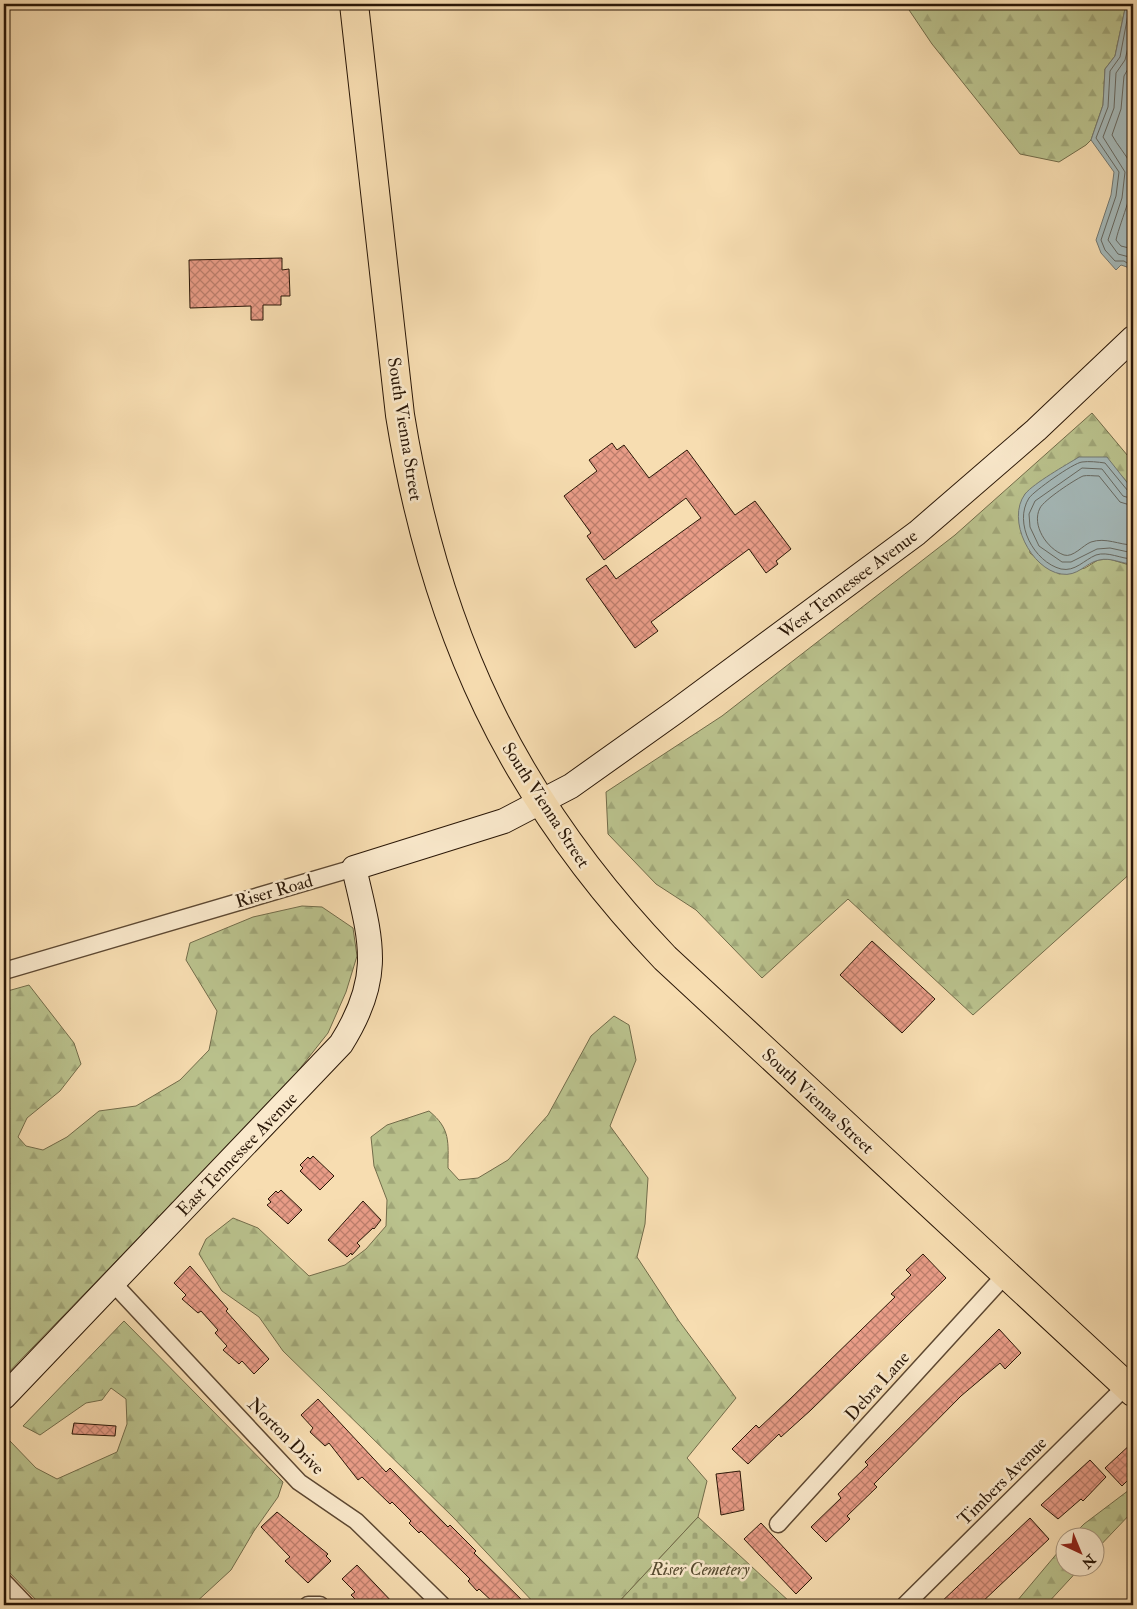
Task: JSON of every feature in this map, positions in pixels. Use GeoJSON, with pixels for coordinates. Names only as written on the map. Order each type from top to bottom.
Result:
{"type":"FeatureCollection","features":[{"type":"Feature","properties":{"kind":"highway","name":"South Vienna Street"},"geometry":{"type":"LineString","coordinates":[[354,4],[400,415],[418,513],[441,592],[470,669],[503,739],[560,834],[601,888],[665,958],[1130,1389]]}},
{"type":"Feature","properties":{"kind":"main road","name":"West Tennessee Avenue"},"geometry":{"type":"LineString","coordinates":[[540,802],[571,786],[675,712],[918,533],[1036,430],[1133,338]]}},
{"type":"Feature","properties":{"kind":"main road","name":"Riser Road"},"geometry":{"type":"LineString","coordinates":[[354,868],[504,821],[540,802]]}},
{"type":"Feature","properties":{"kind":"main road","name":"East Tennessee Avenue"},"geometry":{"type":"LineString","coordinates":[[4,1397],[341,1044],[356,1020],[365,995],[372,964],[366,922],[354,868]]}},
{"type":"Feature","properties":{"kind":"street","name":"Riser Road"},"geometry":{"type":"LineString","coordinates":[[4,971],[354,868]]}},
{"type":"Feature","properties":{"kind":"street","name":"Debra Lane"},"geometry":{"type":"LineString","coordinates":[[778,1524],[1006,1274]]}},
{"type":"Feature","properties":{"kind":"street","name":"Norton Drive"},"geometry":{"type":"LineString","coordinates":[[113,1282],[299,1482],[356,1521],[442,1605]]}},
{"type":"Feature","properties":{"kind":"street","name":"Timbers Avenue"},"geometry":{"type":"LineString","coordinates":[[905,1605],[1130,1389]]}},
{"type":"Feature","properties":{"kind":"street"},"geometry":{"type":"LineString","coordinates":[[4,1582],[26,1605]]}},
{"type":"Feature","properties":{"kind":"street"},"geometry":{"type":"LineString","coordinates":[[308,1605],[320,1605]]}},
{"type":"Feature","properties":{"kind":"green space"},"geometry":{"type":"Polygon","coordinates":[[[905,4],[1126,4],[1115,56],[1105,69],[1103,105],[1091,140],[1059,162],[1020,154],[932,44],[905,4]]]}},
{"type":"Feature","properties":{"kind":"green space"},"geometry":{"type":"Polygon","coordinates":[[[1092,413],[1133,462],[1133,490],[1122,476],[1079,457],[1025,494],[1030,553],[1059,574],[1085,568],[1098,560],[1109,559],[1133,564],[1133,871],[973,1015],[848,899],[762,978],[696,910],[656,884],[608,834],[606,792],[722,716],[955,535],[1092,413]]]}},
{"type":"Feature","properties":{"kind":"green space"},"geometry":{"type":"Polygon","coordinates":[[[302,906],[322,907],[353,928],[357,956],[346,992],[328,1033],[290,1081],[4,1377],[4,992],[29,985],[74,1043],[81,1064],[60,1091],[27,1118],[18,1137],[26,1146],[43,1150],[67,1137],[99,1111],[136,1106],[180,1080],[209,1050],[217,1011],[186,960],[190,943],[253,917],[302,906]]]}},
{"type":"Feature","properties":{"kind":"green space"},"geometry":{"type":"Polygon","coordinates":[[[614,1016],[629,1025],[636,1060],[610,1126],[648,1178],[645,1224],[637,1257],[679,1321],[736,1398],[687,1458],[707,1481],[698,1517],[616,1605],[536,1605],[453,1517],[283,1351],[259,1317],[222,1291],[199,1254],[206,1239],[233,1218],[258,1228],[309,1276],[345,1265],[366,1249],[386,1226],[387,1200],[374,1166],[371,1137],[387,1125],[429,1111],[441,1124],[447,1136],[448,1168],[459,1180],[478,1178],[508,1160],[548,1115],[591,1036],[614,1016]]]}},
{"type":"Feature","properties":{"kind":"green space"},"geometry":{"type":"Polygon","coordinates":[[[124,1321],[283,1482],[278,1497],[254,1531],[231,1570],[193,1605],[41,1605],[4,1567],[4,1446],[9,1440],[36,1468],[57,1479],[117,1452],[127,1424],[126,1399],[111,1388],[102,1400],[86,1403],[40,1435],[23,1426],[124,1321]]]}},
{"type":"Feature","properties":{"kind":"green space"},"geometry":{"type":"Polygon","coordinates":[[[1133,1487],[1133,1511],[1104,1542],[1104,1526],[1082,1526],[1133,1487]]]}},
{"type":"Feature","properties":{"kind":"green space","name":"Riser Cemetery"},"geometry":{"type":"Polygon","coordinates":[[[698,1517],[791,1603],[789,1605],[616,1605],[698,1517]]]}},
{"type":"Feature","properties":{"kind":"green space"},"geometry":{"type":"Polygon","coordinates":[[[1054,1557],[1054,1576],[1073,1576],[1046,1605],[1004,1605],[1017,1601],[1054,1557]]]}},
{"type":"Feature","properties":{"kind":"water"},"geometry":{"type":"Polygon","coordinates":[[[1126,4],[1133,4],[1133,277],[1127,267],[1121,265],[1116,270],[1101,253],[1096,240],[1111,195],[1114,172],[1091,140],[1103,105],[1105,69],[1115,56],[1126,4]]]}},
{"type":"Feature","properties":{"kind":"water"},"geometry":{"type":"Polygon","coordinates":[[[1079,457],[1107,457],[1133,490],[1133,564],[1103,559],[1072,574],[1061,574],[1050,570],[1040,563],[1031,553],[1025,542],[1018,517],[1020,505],[1025,494],[1079,457]]]}},
{"type":"Feature","properties":{"kind":"building"},"geometry":{"type":"Polygon","coordinates":[[[282,258],[282,270],[289,269],[290,296],[281,296],[281,305],[263,305],[263,320],[251,320],[251,306],[190,308],[189,260],[282,258]]]}},
{"type":"Feature","properties":{"kind":"building"},"geometry":{"type":"Polygon","coordinates":[[[612,443],[617,450],[624,445],[649,478],[687,450],[735,515],[755,501],[791,549],[776,561],[778,564],[766,573],[749,549],[651,622],[658,631],[635,648],[586,579],[606,565],[616,579],[701,518],[686,498],[604,560],[587,536],[591,533],[564,496],[597,471],[589,460],[612,443]]]}},
{"type":"Feature","properties":{"kind":"building"},"geometry":{"type":"Polygon","coordinates":[[[872,941],[935,999],[902,1033],[840,975],[872,941]]]}},
{"type":"Feature","properties":{"kind":"building"},"geometry":{"type":"Polygon","coordinates":[[[313,1156],[334,1176],[320,1190],[300,1171],[303,1168],[300,1165],[308,1157],[310,1159],[313,1156]]]}},
{"type":"Feature","properties":{"kind":"building"},"geometry":{"type":"Polygon","coordinates":[[[281,1190],[302,1210],[288,1224],[267,1205],[271,1202],[268,1199],[276,1191],[278,1193],[281,1190]]]}},
{"type":"Feature","properties":{"kind":"building"},"geometry":{"type":"Polygon","coordinates":[[[363,1201],[381,1220],[374,1229],[357,1243],[360,1246],[352,1255],[351,1253],[347,1257],[328,1240],[363,1201]]]}},
{"type":"Feature","properties":{"kind":"building"},"geometry":{"type":"Polygon","coordinates":[[[923,1254],[946,1278],[811,1410],[781,1437],[779,1434],[748,1464],[732,1449],[756,1425],[759,1428],[895,1297],[891,1294],[911,1275],[906,1270],[923,1254]]]}},
{"type":"Feature","properties":{"kind":"building"},"geometry":{"type":"Polygon","coordinates":[[[190,1266],[228,1309],[226,1311],[269,1359],[254,1374],[242,1361],[239,1364],[223,1350],[227,1346],[215,1333],[218,1330],[201,1311],[198,1313],[182,1299],[186,1295],[174,1283],[190,1266]]]}},
{"type":"Feature","properties":{"kind":"building"},"geometry":{"type":"Polygon","coordinates":[[[999,1329],[1021,1353],[1005,1369],[1000,1363],[961,1396],[874,1484],[877,1487],[847,1516],[850,1519],[826,1542],[811,1527],[841,1498],[838,1494],[868,1465],[865,1462],[999,1329]]]}},
{"type":"Feature","properties":{"kind":"building"},"geometry":{"type":"Polygon","coordinates":[[[318,1399],[386,1472],[390,1468],[448,1527],[450,1525],[476,1551],[474,1553],[527,1605],[496,1605],[479,1589],[477,1591],[468,1581],[470,1579],[421,1531],[419,1533],[409,1523],[411,1521],[392,1502],[390,1504],[362,1477],[358,1480],[329,1443],[325,1446],[310,1432],[313,1428],[301,1415],[318,1399]]]}},
{"type":"Feature","properties":{"kind":"building"},"geometry":{"type":"Polygon","coordinates":[[[74,1423],[116,1426],[115,1436],[72,1434],[74,1423]]]}},
{"type":"Feature","properties":{"kind":"building"},"geometry":{"type":"Polygon","coordinates":[[[1133,1442],[1133,1475],[1122,1486],[1105,1468],[1133,1442]]]}},
{"type":"Feature","properties":{"kind":"building"},"geometry":{"type":"Polygon","coordinates":[[[1090,1460],[1106,1477],[1083,1501],[1081,1499],[1058,1519],[1041,1505],[1090,1460]]]}},
{"type":"Feature","properties":{"kind":"building"},"geometry":{"type":"Polygon","coordinates":[[[740,1471],[744,1510],[721,1515],[716,1474],[740,1471]]]}},
{"type":"Feature","properties":{"kind":"building"},"geometry":{"type":"Polygon","coordinates":[[[277,1512],[328,1554],[326,1556],[331,1561],[308,1583],[285,1561],[290,1557],[261,1527],[277,1512]]]}},
{"type":"Feature","properties":{"kind":"building"},"geometry":{"type":"Polygon","coordinates":[[[1030,1518],[1049,1539],[979,1605],[938,1605],[1030,1518]]]}},
{"type":"Feature","properties":{"kind":"building"},"geometry":{"type":"Polygon","coordinates":[[[761,1523],[812,1578],[796,1594],[744,1539],[761,1523]]]}},
{"type":"Feature","properties":{"kind":"building"},"geometry":{"type":"Polygon","coordinates":[[[357,1565],[395,1605],[361,1605],[351,1595],[355,1592],[342,1579],[357,1565]]]}}]}
